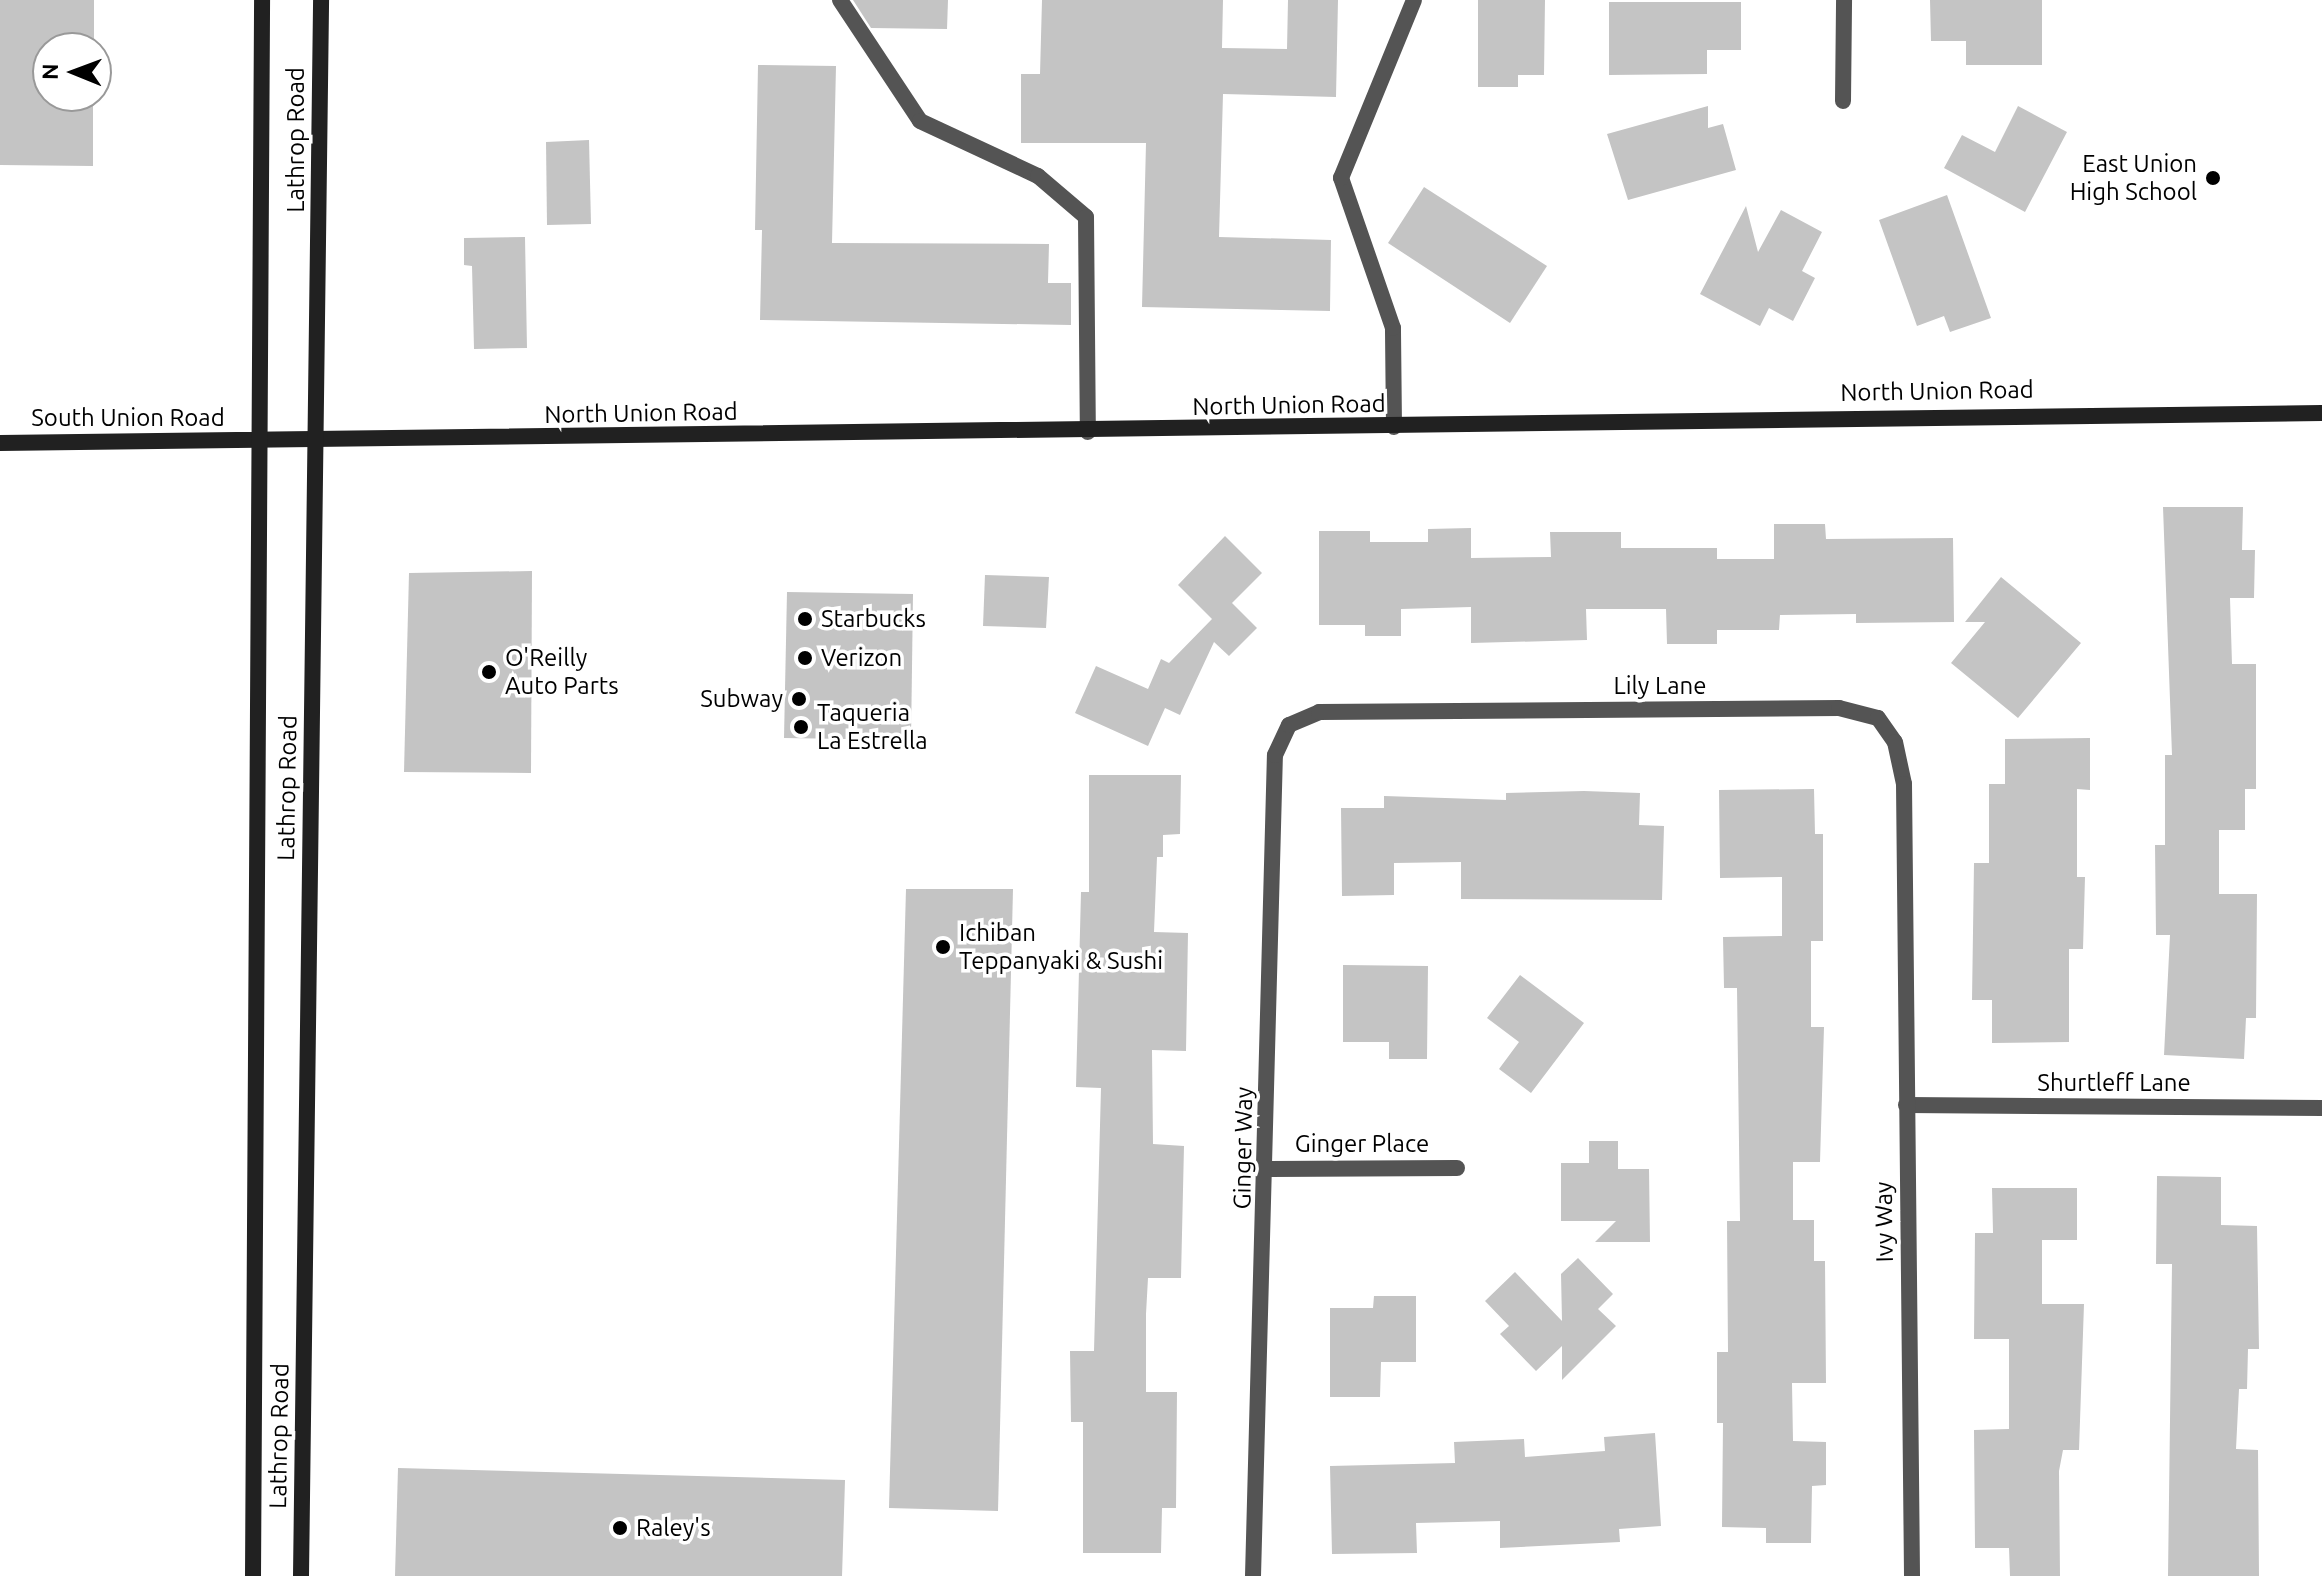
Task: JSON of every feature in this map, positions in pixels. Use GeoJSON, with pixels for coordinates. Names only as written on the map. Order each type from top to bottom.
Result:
{"type":"FeatureCollection","features":[{"type":"Feature","properties":{"kind":"main road","name":"Lathrop Road"},"geometry":{"type":"LineString","coordinates":[[253,1576],[257,441],[262,0]]}},
{"type":"Feature","properties":{"kind":"main road","name":"Lathrop Road"},"geometry":{"type":"LineString","coordinates":[[301,1576],[321,0]]}},
{"type":"Feature","properties":{"kind":"main road","name":"North Union Road"},"geometry":{"type":"LineString","coordinates":[[257,441],[1088,432],[2026,413],[2322,413]]}},
{"type":"Feature","properties":{"kind":"main road","name":"South Union Road"},"geometry":{"type":"LineString","coordinates":[[0,443],[257,441]]}},
{"type":"Feature","properties":{"kind":"street"},"geometry":{"type":"LineString","coordinates":[[840,0],[920,121],[1038,176],[1086,217],[1088,432]]}},
{"type":"Feature","properties":{"kind":"street"},"geometry":{"type":"LineString","coordinates":[[1394,427],[1393,328],[1341,178],[1414,0]]}},
{"type":"Feature","properties":{"kind":"street"},"geometry":{"type":"LineString","coordinates":[[1843,101],[1844,0]]}},
{"type":"Feature","properties":{"kind":"street","name":"Lily Lane"},"geometry":{"type":"LineString","coordinates":[[1289,725],[1319,712],[1839,708],[1878,718],[1895,742],[1904,784],[1904,867]]}},
{"type":"Feature","properties":{"kind":"street","name":"Ginger Way"},"geometry":{"type":"LineString","coordinates":[[1253,1576],[1268,1169],[1275,755],[1289,725]]}},
{"type":"Feature","properties":{"kind":"street","name":"Ivy Way"},"geometry":{"type":"LineString","coordinates":[[1904,867],[1912,1576]]}},
{"type":"Feature","properties":{"kind":"street","name":"Shurtleff Lane"},"geometry":{"type":"LineString","coordinates":[[1906,1105],[2322,1108]]}},
{"type":"Feature","properties":{"kind":"street","name":"Ginger Place"},"geometry":{"type":"LineString","coordinates":[[1268,1169],[1457,1168]]}},
{"type":"Feature","properties":{"kind":"building"},"geometry":{"type":"Polygon","coordinates":[[[0,0],[94,0],[94,32],[32,32],[32,112],[93,112],[93,166],[0,165],[0,0]]]}},
{"type":"Feature","properties":{"kind":"building"},"geometry":{"type":"Polygon","coordinates":[[[853,0],[948,0],[947,29],[871,28],[853,0]]]}},
{"type":"Feature","properties":{"kind":"building"},"geometry":{"type":"Polygon","coordinates":[[[1042,0],[1223,0],[1222,48],[1287,49],[1288,0],[1338,0],[1336,97],[1223,94],[1219,237],[1331,240],[1330,311],[1142,307],[1146,143],[1021,143],[1021,74],[1040,74],[1042,0]]]}},
{"type":"Feature","properties":{"kind":"building"},"geometry":{"type":"Polygon","coordinates":[[[1478,0],[1545,0],[1544,75],[1518,75],[1518,87],[1478,87],[1478,0]]]}},
{"type":"Feature","properties":{"kind":"building"},"geometry":{"type":"Polygon","coordinates":[[[1930,0],[2042,0],[2042,65],[1966,65],[1966,41],[1931,41],[1930,0]]]}},
{"type":"Feature","properties":{"kind":"building"},"geometry":{"type":"Polygon","coordinates":[[[1609,2],[1741,2],[1741,50],[1707,50],[1707,74],[1609,75],[1609,2]]]}},
{"type":"Feature","properties":{"kind":"building"},"geometry":{"type":"Polygon","coordinates":[[[758,65],[836,66],[832,243],[1049,244],[1048,283],[1071,283],[1071,325],[760,320],[762,230],[755,230],[758,65]]]}},
{"type":"Feature","properties":{"kind":"building"},"geometry":{"type":"Polygon","coordinates":[[[1708,106],[1708,128],[1723,124],[1736,170],[1628,200],[1607,134],[1708,106]]]}},
{"type":"Feature","properties":{"kind":"building"},"geometry":{"type":"Polygon","coordinates":[[[2018,106],[2067,132],[2025,212],[1944,168],[1962,135],[1995,152],[2018,106]]]}},
{"type":"Feature","properties":{"kind":"building"},"geometry":{"type":"Polygon","coordinates":[[[589,140],[591,224],[547,225],[546,142],[589,140]]]}},
{"type":"Feature","properties":{"kind":"building"},"geometry":{"type":"Polygon","coordinates":[[[1424,187],[1547,266],[1510,323],[1388,243],[1424,187]]]}},
{"type":"Feature","properties":{"kind":"building"},"geometry":{"type":"Polygon","coordinates":[[[1947,195],[1991,318],[1950,332],[1944,316],[1917,326],[1879,220],[1947,195]]]}},
{"type":"Feature","properties":{"kind":"building"},"geometry":{"type":"Polygon","coordinates":[[[1746,206],[1758,252],[1781,210],[1822,232],[1802,271],[1815,278],[1793,321],[1769,308],[1760,326],[1700,294],[1746,206]]]}},
{"type":"Feature","properties":{"kind":"building"},"geometry":{"type":"Polygon","coordinates":[[[525,237],[527,348],[474,349],[472,266],[464,265],[464,238],[525,237]]]}},
{"type":"Feature","properties":{"kind":"building"},"geometry":{"type":"Polygon","coordinates":[[[2163,507],[2243,507],[2242,550],[2255,550],[2254,598],[2230,598],[2232,664],[2256,664],[2256,789],[2245,789],[2245,830],[2219,830],[2219,894],[2257,894],[2256,1018],[2246,1018],[2244,1059],[2164,1055],[2170,935],[2156,935],[2155,845],[2165,845],[2165,755],[2172,755],[2163,507]]]}},
{"type":"Feature","properties":{"kind":"building"},"geometry":{"type":"Polygon","coordinates":[[[1774,524],[1825,524],[1826,539],[1953,538],[1954,622],[1856,623],[1856,614],[1780,615],[1779,630],[1717,630],[1717,644],[1667,644],[1666,609],[1586,609],[1587,640],[1471,643],[1471,607],[1401,609],[1401,636],[1365,636],[1365,625],[1319,625],[1319,531],[1370,531],[1370,542],[1428,542],[1428,529],[1471,528],[1471,558],[1551,557],[1550,532],[1621,532],[1621,548],[1717,548],[1717,559],[1774,559],[1774,524]]]}},
{"type":"Feature","properties":{"kind":"building"},"geometry":{"type":"Polygon","coordinates":[[[1225,536],[1262,573],[1232,603],[1257,628],[1229,656],[1214,642],[1180,715],[1165,708],[1148,746],[1075,713],[1096,666],[1148,689],[1161,659],[1169,663],[1212,619],[1178,585],[1225,536]]]}},
{"type":"Feature","properties":{"kind":"building"},"geometry":{"type":"Polygon","coordinates":[[[532,571],[531,773],[404,772],[409,573],[532,571]]]}},
{"type":"Feature","properties":{"kind":"building"},"geometry":{"type":"Polygon","coordinates":[[[985,575],[1049,577],[1046,628],[983,626],[985,575]]]}},
{"type":"Feature","properties":{"kind":"building"},"geometry":{"type":"Polygon","coordinates":[[[2001,577],[2081,643],[2018,718],[1951,663],[1985,622],[1965,622],[2001,577]]]}},
{"type":"Feature","properties":{"kind":"building"},"geometry":{"type":"Polygon","coordinates":[[[787,592],[913,594],[911,740],[784,738],[787,592]]]}},
{"type":"Feature","properties":{"kind":"building"},"geometry":{"type":"Polygon","coordinates":[[[2090,738],[2090,790],[2077,789],[2077,877],[2085,877],[2083,949],[2069,949],[2069,1042],[1992,1043],[1992,1000],[1972,1000],[1974,863],[1989,863],[1989,784],[2005,784],[2005,739],[2090,738]]]}},
{"type":"Feature","properties":{"kind":"building"},"geometry":{"type":"Polygon","coordinates":[[[1089,775],[1181,775],[1180,834],[1163,835],[1163,857],[1157,857],[1154,932],[1188,933],[1186,1051],[1152,1050],[1153,1144],[1184,1146],[1181,1278],[1148,1278],[1146,1392],[1177,1392],[1176,1508],[1162,1508],[1161,1553],[1083,1553],[1083,1422],[1071,1422],[1070,1351],[1094,1351],[1101,1088],[1076,1087],[1081,892],[1089,892],[1089,775]]]}},
{"type":"Feature","properties":{"kind":"building"},"geometry":{"type":"Polygon","coordinates":[[[1814,789],[1815,834],[1823,834],[1823,941],[1811,941],[1811,1027],[1824,1027],[1820,1162],[1793,1162],[1793,1220],[1814,1220],[1814,1261],[1825,1261],[1826,1383],[1792,1383],[1793,1441],[1826,1442],[1826,1485],[1812,1486],[1811,1543],[1766,1543],[1766,1528],[1722,1527],[1723,1423],[1717,1423],[1717,1352],[1728,1352],[1727,1221],[1740,1221],[1737,988],[1724,988],[1723,937],[1782,936],[1782,877],[1720,878],[1719,790],[1814,789]]]}},
{"type":"Feature","properties":{"kind":"building"},"geometry":{"type":"Polygon","coordinates":[[[1506,793],[1640,793],[1639,825],[1664,826],[1662,900],[1461,899],[1461,862],[1394,863],[1394,895],[1342,896],[1341,808],[1384,808],[1384,796],[1506,800],[1506,793]]]}},
{"type":"Feature","properties":{"kind":"building"},"geometry":{"type":"Polygon","coordinates":[[[906,889],[1013,889],[998,1511],[889,1508],[906,889]]]}},
{"type":"Feature","properties":{"kind":"building"},"geometry":{"type":"Polygon","coordinates":[[[1343,965],[1428,966],[1427,1059],[1389,1059],[1389,1042],[1343,1042],[1343,965]]]}},
{"type":"Feature","properties":{"kind":"building"},"geometry":{"type":"Polygon","coordinates":[[[1520,975],[1584,1023],[1531,1093],[1499,1069],[1519,1042],[1487,1018],[1520,975]]]}},
{"type":"Feature","properties":{"kind":"building"},"geometry":{"type":"Polygon","coordinates":[[[1589,1141],[1618,1141],[1618,1169],[1649,1169],[1650,1242],[1595,1242],[1616,1221],[1561,1221],[1561,1163],[1589,1163],[1589,1141]]]}},
{"type":"Feature","properties":{"kind":"building"},"geometry":{"type":"Polygon","coordinates":[[[2157,1176],[2221,1177],[2221,1225],[2257,1226],[2259,1349],[2248,1349],[2247,1389],[2239,1389],[2236,1449],[2258,1450],[2259,1576],[2168,1576],[2172,1264],[2156,1264],[2157,1176]]]}},
{"type":"Feature","properties":{"kind":"building"},"geometry":{"type":"Polygon","coordinates":[[[1992,1188],[2077,1188],[2077,1240],[2042,1240],[2042,1304],[2084,1304],[2079,1450],[2063,1450],[2059,1471],[2060,1576],[2010,1576],[2009,1548],[1975,1548],[1974,1430],[2009,1429],[2009,1339],[1974,1339],[1975,1233],[1993,1233],[1992,1188]]]}},
{"type":"Feature","properties":{"kind":"building"},"geometry":{"type":"Polygon","coordinates":[[[1578,1258],[1613,1294],[1598,1309],[1616,1326],[1562,1380],[1562,1346],[1536,1371],[1500,1334],[1509,1326],[1485,1301],[1515,1272],[1562,1321],[1561,1274],[1578,1258]]]}},
{"type":"Feature","properties":{"kind":"building"},"geometry":{"type":"Polygon","coordinates":[[[1374,1296],[1416,1296],[1416,1362],[1381,1362],[1380,1397],[1330,1397],[1330,1308],[1373,1308],[1374,1296]]]}},
{"type":"Feature","properties":{"kind":"building"},"geometry":{"type":"Polygon","coordinates":[[[1655,1433],[1661,1526],[1619,1529],[1620,1542],[1500,1548],[1500,1521],[1416,1523],[1417,1553],[1332,1554],[1330,1466],[1455,1463],[1454,1442],[1524,1439],[1525,1457],[1605,1451],[1604,1437],[1655,1433]]]}},
{"type":"Feature","properties":{"kind":"building","name":"Raley's"},"geometry":{"type":"Polygon","coordinates":[[[398,1468],[845,1480],[842,1576],[395,1576],[398,1468]]]}},
{"type":"Feature","properties":{"kind":"place","name":"East Union High School"},"geometry":{"type":"Point","coordinates":[2213,178]}},
{"type":"Feature","properties":{"kind":"place","name":"Starbucks"},"geometry":{"type":"Point","coordinates":[805,619]}},
{"type":"Feature","properties":{"kind":"place","name":"Verizon"},"geometry":{"type":"Point","coordinates":[805,658]}},
{"type":"Feature","properties":{"kind":"place","name":"O'Reilly Auto Parts"},"geometry":{"type":"Point","coordinates":[489,672]}},
{"type":"Feature","properties":{"kind":"place","name":"Subway"},"geometry":{"type":"Point","coordinates":[799,699]}},
{"type":"Feature","properties":{"kind":"place","name":"Taqueria La Estrella"},"geometry":{"type":"Point","coordinates":[801,727]}},
{"type":"Feature","properties":{"kind":"place","name":"Ichiban Teppanyaki & Sushi"},"geometry":{"type":"Point","coordinates":[943,947]}},
{"type":"Feature","properties":{"kind":"place","name":"Raley's"},"geometry":{"type":"Point","coordinates":[620,1528]}}]}
